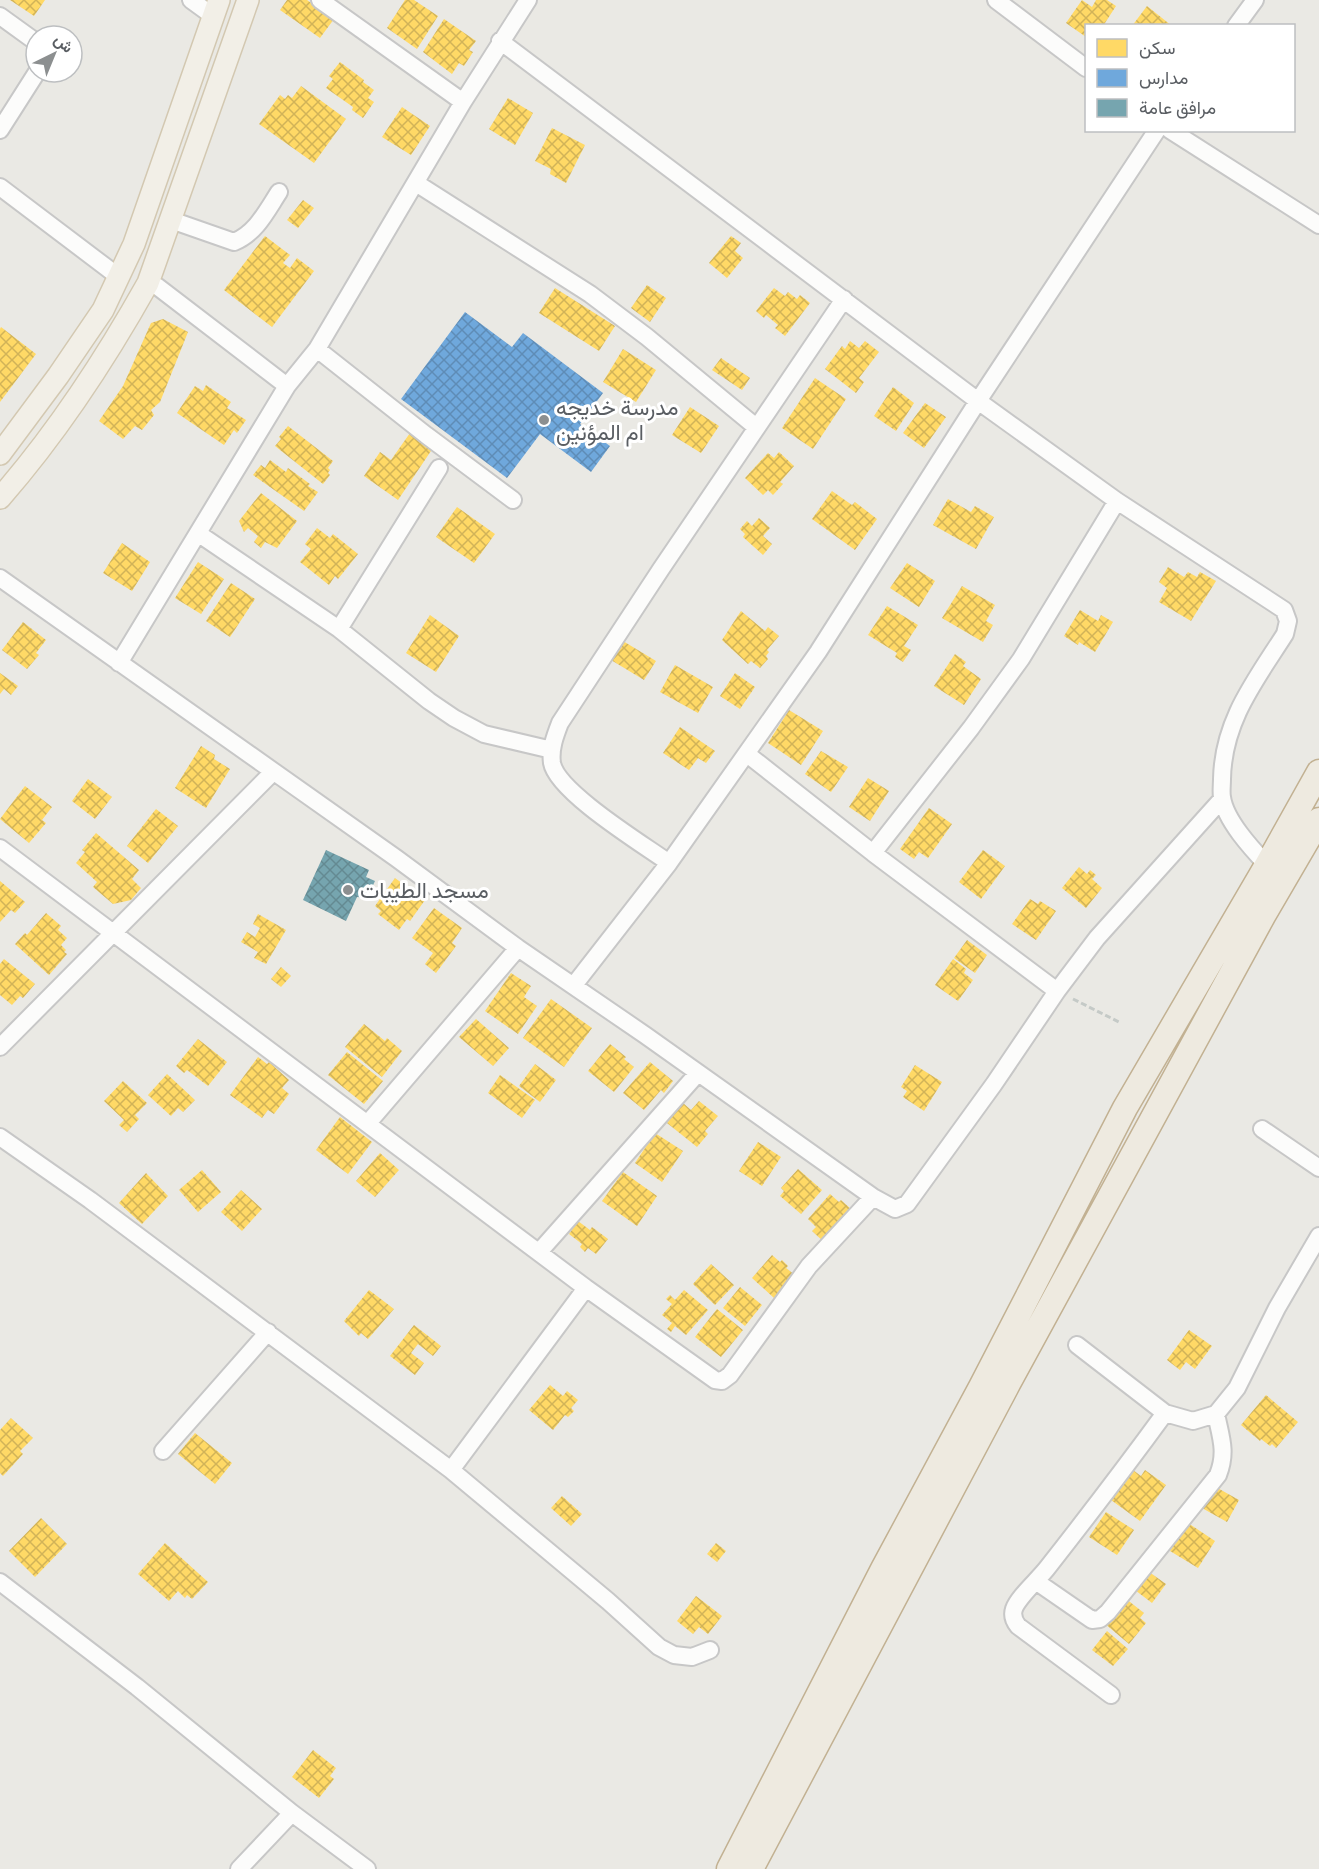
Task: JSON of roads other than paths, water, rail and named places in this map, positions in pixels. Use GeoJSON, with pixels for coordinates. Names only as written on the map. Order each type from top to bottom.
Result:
{"type":"FeatureCollection","features":[{"type":"Feature","properties":{"kind":"highway"},"geometry":{"type":"LineString","coordinates":[[729,1869],[1125,1108],[1224,935],[1267,866],[1319,772]]}},
{"type":"Feature","properties":{"kind":"highway"},"geometry":{"type":"LineString","coordinates":[[751,1869],[1014,1372],[1263,916],[1319,820]]}},
{"type":"Feature","properties":{"kind":"main road"},"geometry":{"type":"LineString","coordinates":[[0,498],[25,470],[77,397],[148,283],[248,0]]}},
{"type":"Feature","properties":{"kind":"main road"},"geometry":{"type":"LineString","coordinates":[[0,454],[103,310],[119,277],[134,244],[216,8]]}},
{"type":"Feature","properties":{"kind":"street"},"geometry":{"type":"LineString","coordinates":[[191,0],[216,8]]}},
{"type":"Feature","properties":{"kind":"street"},"geometry":{"type":"LineString","coordinates":[[320,0],[463,102]]}},
{"type":"Feature","properties":{"kind":"street"},"geometry":{"type":"LineString","coordinates":[[119,663],[287,386],[317,349],[500,40],[528,0]]}},
{"type":"Feature","properties":{"kind":"street"},"geometry":{"type":"LineString","coordinates":[[996,0],[1085,68]]}},
{"type":"Feature","properties":{"kind":"street"},"geometry":{"type":"LineString","coordinates":[[1237,24],[1255,0]]}},
{"type":"Feature","properties":{"kind":"street"},"geometry":{"type":"LineString","coordinates":[[0,16],[24,33]]}},
{"type":"Feature","properties":{"kind":"street"},"geometry":{"type":"LineString","coordinates":[[500,40],[978,401],[1117,501],[1280,607],[1287,615],[1288,626],[1230,727],[1222,764],[1222,799],[1239,832],[1267,866]]}},
{"type":"Feature","properties":{"kind":"street"},"geometry":{"type":"LineString","coordinates":[[0,130],[29,84]]}},
{"type":"Feature","properties":{"kind":"street"},"geometry":{"type":"LineString","coordinates":[[574,985],[669,864],[856,596],[978,401],[1156,132]]}},
{"type":"Feature","properties":{"kind":"street"},"geometry":{"type":"LineString","coordinates":[[1173,132],[1319,225]]}},
{"type":"Feature","properties":{"kind":"street"},"geometry":{"type":"LineString","coordinates":[[416,183],[590,294],[647,337],[756,427]]}},
{"type":"Feature","properties":{"kind":"street"},"geometry":{"type":"LineString","coordinates":[[0,188],[119,277]]}},
{"type":"Feature","properties":{"kind":"street"},"geometry":{"type":"LineString","coordinates":[[171,220],[234,242],[255,229],[279,192]]}},
{"type":"Feature","properties":{"kind":"street"},"geometry":{"type":"LineString","coordinates":[[148,283],[158,287],[287,386]]}},
{"type":"Feature","properties":{"kind":"street"},"geometry":{"type":"LineString","coordinates":[[669,864],[566,787],[558,778],[552,764],[554,737],[560,723],[756,427],[844,299]]}},
{"type":"Feature","properties":{"kind":"street"},"geometry":{"type":"LineString","coordinates":[[317,349],[513,500]]}},
{"type":"Feature","properties":{"kind":"street"},"geometry":{"type":"LineString","coordinates":[[339,629],[439,468]]}},
{"type":"Feature","properties":{"kind":"street"},"geometry":{"type":"LineString","coordinates":[[873,853],[1021,660],[1117,501]]}},
{"type":"Feature","properties":{"kind":"street"},"geometry":{"type":"LineString","coordinates":[[199,534],[339,629],[429,701],[454,718],[484,734],[552,750]]}},
{"type":"Feature","properties":{"kind":"street"},"geometry":{"type":"LineString","coordinates":[[0,578],[396,858],[518,948],[574,985],[873,1197],[895,1209],[907,1204],[1097,938],[1222,799]]}},
{"type":"Feature","properties":{"kind":"street"},"geometry":{"type":"LineString","coordinates":[[747,754],[873,853],[1057,991]]}},
{"type":"Feature","properties":{"kind":"street"},"geometry":{"type":"LineString","coordinates":[[0,1047],[273,772]]}},
{"type":"Feature","properties":{"kind":"street"},"geometry":{"type":"LineString","coordinates":[[0,848],[586,1288],[715,1380],[722,1381],[730,1375],[809,1266],[873,1197]]}},
{"type":"Feature","properties":{"kind":"street"},"geometry":{"type":"LineString","coordinates":[[368,1123],[518,948]]}},
{"type":"Feature","properties":{"kind":"street"},"geometry":{"type":"LineString","coordinates":[[540,1252],[698,1072]]}},
{"type":"Feature","properties":{"kind":"street"},"geometry":{"type":"LineString","coordinates":[[1262,1130],[1319,1168]]}},
{"type":"Feature","properties":{"kind":"street"},"geometry":{"type":"LineString","coordinates":[[0,1137],[90,1200],[451,1470],[608,1601],[659,1647],[674,1655],[692,1657],[710,1650]]}},
{"type":"Feature","properties":{"kind":"street"},"geometry":{"type":"LineString","coordinates":[[1077,1345],[1165,1413],[1193,1421],[1216,1414],[1237,1388],[1277,1308],[1319,1236]]}},
{"type":"Feature","properties":{"kind":"street"},"geometry":{"type":"LineString","coordinates":[[451,1470],[586,1288]]}},
{"type":"Feature","properties":{"kind":"street"},"geometry":{"type":"LineString","coordinates":[[163,1451],[268,1332]]}},
{"type":"Feature","properties":{"kind":"street"},"geometry":{"type":"LineString","coordinates":[[1111,1695],[1014,1622],[1013,1611],[1165,1413]]}},
{"type":"Feature","properties":{"kind":"street"},"geometry":{"type":"LineString","coordinates":[[1036,1582],[1092,1620],[1100,1619],[1108,1612],[1218,1475],[1224,1452],[1216,1414]]}},
{"type":"Feature","properties":{"kind":"street"},"geometry":{"type":"LineString","coordinates":[[0,1582],[137,1687],[292,1813],[367,1869]]}},
{"type":"Feature","properties":{"kind":"street"},"geometry":{"type":"LineString","coordinates":[[239,1869],[292,1813]]}},
{"type":"Feature","properties":{"kind":"place","name":"مدرسة خديجه ام المؤنين"},"geometry":{"type":"Point","coordinates":[544,420]}},
{"type":"Feature","properties":{"kind":"place","name":"مسجد الطيبات"},"geometry":{"type":"Point","coordinates":[348,890]}}]}
